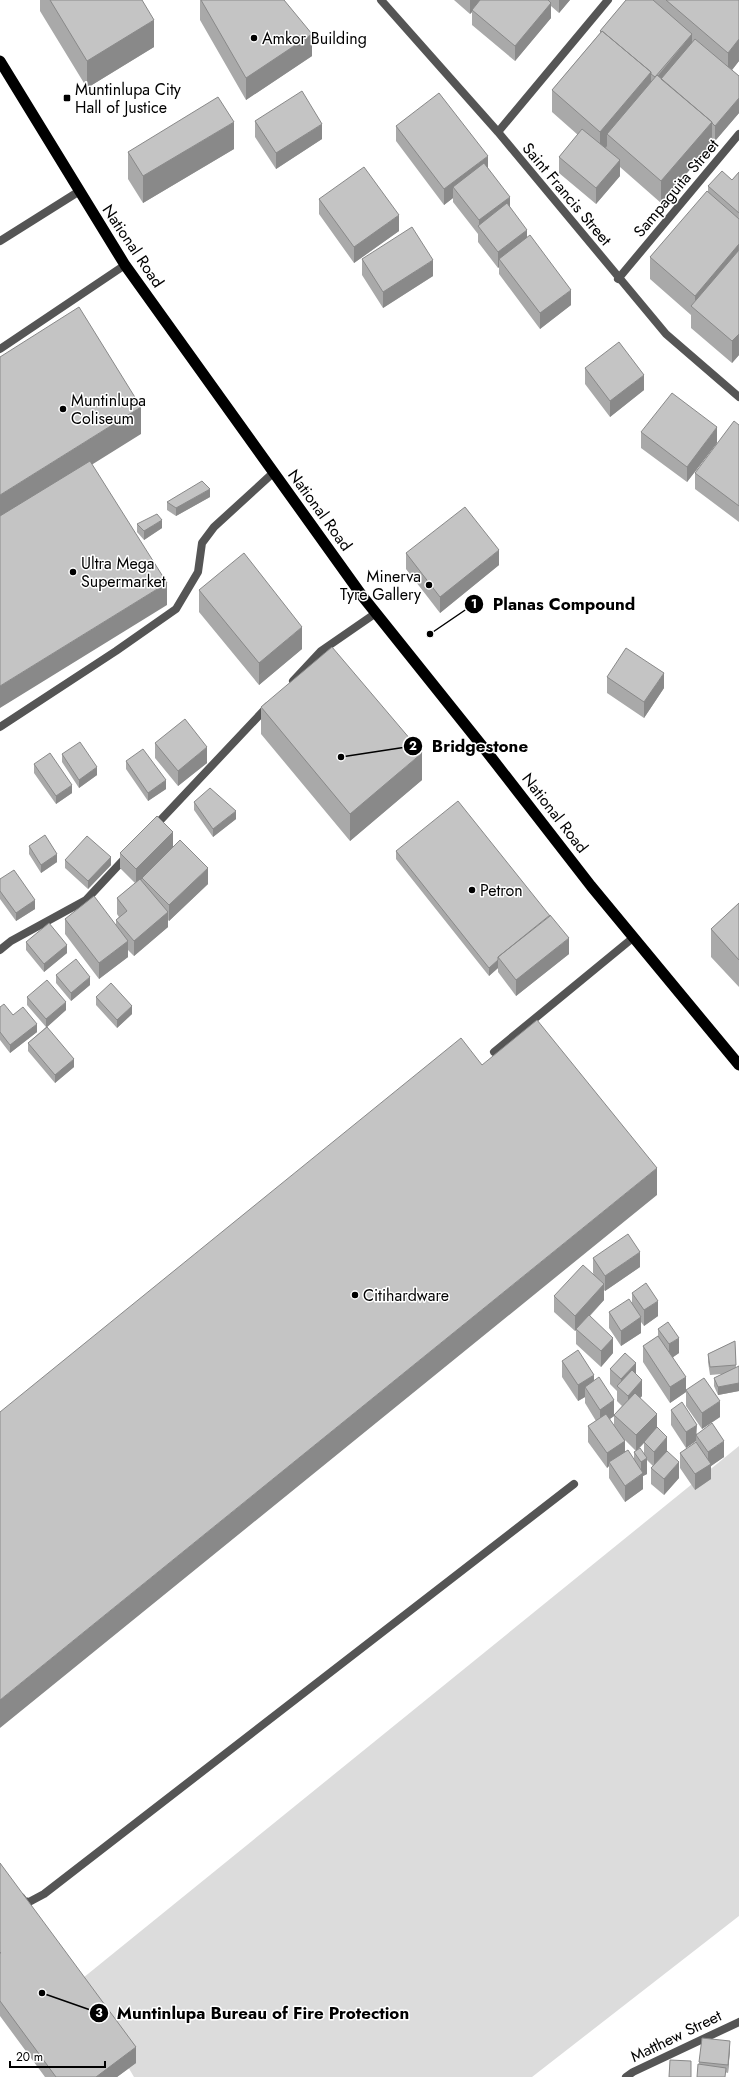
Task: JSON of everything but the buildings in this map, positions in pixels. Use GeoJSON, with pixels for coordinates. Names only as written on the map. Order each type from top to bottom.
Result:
{"type":"FeatureCollection","features":[{"type":"Feature","properties":{"kind":"highway","name":"National Road"},"geometry":{"type":"LineString","coordinates":[[0,61],[78,192],[125,265],[272,473],[376,613],[634,937],[739,1065]]}},
{"type":"Feature","properties":{"kind":"street","name":"Saint Francis Street"},"geometry":{"type":"LineString","coordinates":[[381,0],[498,132],[618,279],[666,334],[739,397]]}},
{"type":"Feature","properties":{"kind":"street"},"geometry":{"type":"LineString","coordinates":[[498,132],[608,0]]}},
{"type":"Feature","properties":{"kind":"street","name":"Sampaguita Street"},"geometry":{"type":"LineString","coordinates":[[618,279],[739,134]]}},
{"type":"Feature","properties":{"kind":"street"},"geometry":{"type":"LineString","coordinates":[[0,241],[78,192]]}},
{"type":"Feature","properties":{"kind":"street"},"geometry":{"type":"LineString","coordinates":[[0,349],[125,265]]}},
{"type":"Feature","properties":{"kind":"street"},"geometry":{"type":"LineString","coordinates":[[0,727],[122,648],[176,609],[198,572],[202,543],[214,527],[272,473]]}},
{"type":"Feature","properties":{"kind":"street"},"geometry":{"type":"LineString","coordinates":[[288,686],[322,651],[376,613]]}},
{"type":"Feature","properties":{"kind":"street"},"geometry":{"type":"LineString","coordinates":[[150,831],[277,697]]}},
{"type":"Feature","properties":{"kind":"street"},"geometry":{"type":"LineString","coordinates":[[0,950],[11,941],[86,900],[136,847]]}},
{"type":"Feature","properties":{"kind":"street"},"geometry":{"type":"LineString","coordinates":[[494,1052],[634,937]]}},
{"type":"Feature","properties":{"kind":"street"},"geometry":{"type":"LineString","coordinates":[[14,1890],[24,1901],[29,1902],[44,1894],[574,1484]]}},
{"type":"Feature","properties":{"kind":"street","name":"Matthew Street"},"geometry":{"type":"LineString","coordinates":[[626,2077],[739,2022]]}},
{"type":"Feature","properties":{"kind":"shaded area"},"geometry":{"type":"Polygon","coordinates":[[[739,1446],[739,1916],[532,2077],[134,2077],[78,1982],[739,1446]]]}},
{"type":"Feature","properties":{"kind":"place","name":"Amkor Building"},"geometry":{"type":"Point","coordinates":[254,38]}},
{"type":"Feature","properties":{"kind":"place","name":"Muntinlupa City Hall of Justice"},"geometry":{"type":"Point","coordinates":[67,98]}},
{"type":"Feature","properties":{"kind":"place","name":"Muntinlupa Coliseum"},"geometry":{"type":"Point","coordinates":[63,409]}},
{"type":"Feature","properties":{"kind":"place","name":"Ultra Mega Supermarket"},"geometry":{"type":"Point","coordinates":[73,572]}},
{"type":"Feature","properties":{"kind":"place","name":"Minerva Tyre Gallery"},"geometry":{"type":"Point","coordinates":[429,585]}},
{"type":"Feature","properties":{"kind":"place","name":"Planas Compound"},"geometry":{"type":"Point","coordinates":[430,634]}},
{"type":"Feature","properties":{"kind":"place","name":"Bridgestone"},"geometry":{"type":"Point","coordinates":[341,757]}},
{"type":"Feature","properties":{"kind":"place","name":"Petron"},"geometry":{"type":"Point","coordinates":[472,890]}},
{"type":"Feature","properties":{"kind":"place","name":"Citihardware"},"geometry":{"type":"Point","coordinates":[355,1295]}},
{"type":"Feature","properties":{"kind":"place","name":"Muntinlupa Bureau of Fire Protection"},"geometry":{"type":"Point","coordinates":[42,1993]}}]}
